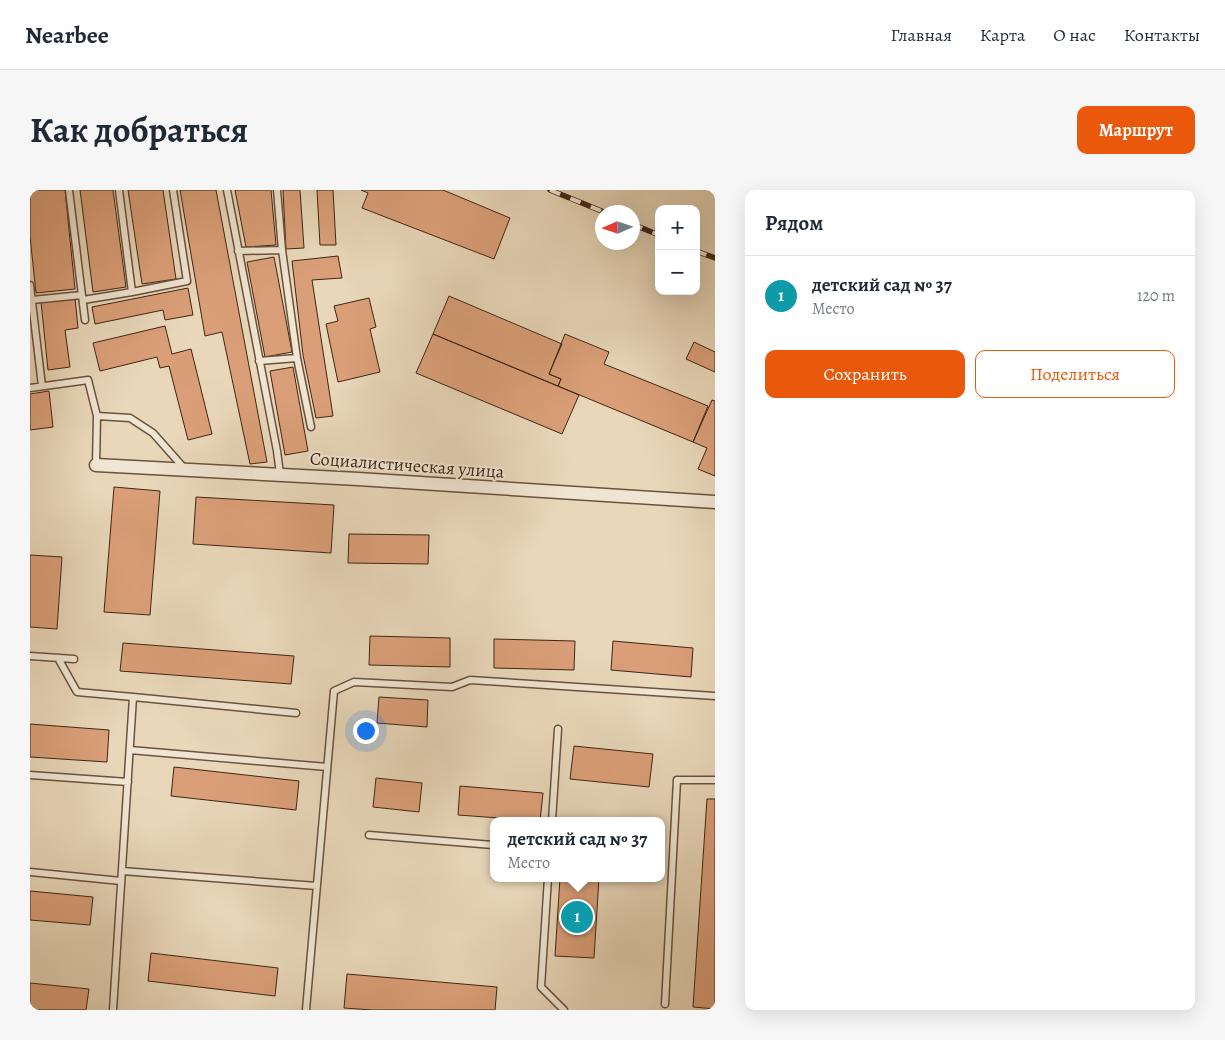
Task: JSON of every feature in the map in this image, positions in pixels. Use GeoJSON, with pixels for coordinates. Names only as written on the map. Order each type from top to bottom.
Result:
{"type":"FeatureCollection","features":[{"type":"Feature","properties":{"kind":"street","name":"Социалистическая улица"},"geometry":{"type":"LineString","coordinates":[[96,465],[280,474],[715,502]]}},
{"type":"Feature","properties":{"kind":"lane"},"geometry":{"type":"LineString","coordinates":[[70,190],[85,320]]}},
{"type":"Feature","properties":{"kind":"lane"},"geometry":{"type":"LineString","coordinates":[[119,190],[132,292]]}},
{"type":"Feature","properties":{"kind":"lane"},"geometry":{"type":"LineString","coordinates":[[32,300],[83,298],[132,292],[187,281],[173,190]]}},
{"type":"Feature","properties":{"kind":"lane"},"geometry":{"type":"LineString","coordinates":[[227,190],[280,474]]}},
{"type":"Feature","properties":{"kind":"lane"},"geometry":{"type":"LineString","coordinates":[[277,190],[282,250],[298,358],[311,427]]}},
{"type":"Feature","properties":{"kind":"lane"},"geometry":{"type":"LineString","coordinates":[[238,251],[282,250]]}},
{"type":"Feature","properties":{"kind":"lane"},"geometry":{"type":"LineString","coordinates":[[30,285],[42,386]]}},
{"type":"Feature","properties":{"kind":"lane"},"geometry":{"type":"LineString","coordinates":[[259,361],[298,358]]}},
{"type":"Feature","properties":{"kind":"lane"},"geometry":{"type":"LineString","coordinates":[[30,388],[88,380],[97,416],[96,465]]}},
{"type":"Feature","properties":{"kind":"lane"},"geometry":{"type":"LineString","coordinates":[[97,416],[130,418],[153,434],[184,469]]}},
{"type":"Feature","properties":{"kind":"lane"},"geometry":{"type":"LineString","coordinates":[[30,656],[74,659]]}},
{"type":"Feature","properties":{"kind":"lane"},"geometry":{"type":"LineString","coordinates":[[58,658],[77,692],[296,713]]}},
{"type":"Feature","properties":{"kind":"lane"},"geometry":{"type":"LineString","coordinates":[[306,1010],[334,691],[354,682],[452,687],[470,680],[715,696]]}},
{"type":"Feature","properties":{"kind":"lane"},"geometry":{"type":"LineString","coordinates":[[113,1010],[133,697]]}},
{"type":"Feature","properties":{"kind":"lane"},"geometry":{"type":"LineString","coordinates":[[552,817],[558,730]]}},
{"type":"Feature","properties":{"kind":"lane"},"geometry":{"type":"LineString","coordinates":[[130,750],[327,767]]}},
{"type":"Feature","properties":{"kind":"lane"},"geometry":{"type":"LineString","coordinates":[[30,775],[128,782]]}},
{"type":"Feature","properties":{"kind":"lane"},"geometry":{"type":"LineString","coordinates":[[664,1004],[677,780],[715,780]]}},
{"type":"Feature","properties":{"kind":"lane"},"geometry":{"type":"LineString","coordinates":[[370,836],[490,845]]}},
{"type":"Feature","properties":{"kind":"lane"},"geometry":{"type":"LineString","coordinates":[[30,872],[122,880]]}},
{"type":"Feature","properties":{"kind":"lane"},"geometry":{"type":"LineString","coordinates":[[122,872],[317,886]]}},
{"type":"Feature","properties":{"kind":"lane"},"geometry":{"type":"LineString","coordinates":[[548,882],[541,987],[564,1010]]}},
{"type":"Feature","properties":{"kind":"building"},"geometry":{"type":"Polygon","coordinates":[[[30,190],[65,190],[75,289],[36,293],[30,236],[30,190]]]}},
{"type":"Feature","properties":{"kind":"building"},"geometry":{"type":"Polygon","coordinates":[[[80,190],[113,190],[126,287],[93,292],[80,190]]]}},
{"type":"Feature","properties":{"kind":"building"},"geometry":{"type":"Polygon","coordinates":[[[128,190],[163,190],[176,279],[142,284],[128,190]]]}},
{"type":"Feature","properties":{"kind":"building"},"geometry":{"type":"Polygon","coordinates":[[[180,190],[216,190],[267,462],[250,464],[222,332],[205,336],[180,190]]]}},
{"type":"Feature","properties":{"kind":"building"},"geometry":{"type":"Polygon","coordinates":[[[235,190],[271,190],[276,245],[246,247],[235,190]]]}},
{"type":"Feature","properties":{"kind":"building"},"geometry":{"type":"Polygon","coordinates":[[[283,190],[300,190],[304,248],[286,249],[283,190]]]}},
{"type":"Feature","properties":{"kind":"building"},"geometry":{"type":"Polygon","coordinates":[[[317,190],[333,190],[336,245],[320,245],[317,190]]]}},
{"type":"Feature","properties":{"kind":"building"},"geometry":{"type":"Polygon","coordinates":[[[361,190],[443,190],[510,218],[494,259],[362,208],[368,193],[361,190]]]}},
{"type":"Feature","properties":{"kind":"building"},"geometry":{"type":"Polygon","coordinates":[[[338,256],[342,278],[312,280],[333,416],[316,418],[303,355],[292,261],[338,256]]]}},
{"type":"Feature","properties":{"kind":"building"},"geometry":{"type":"Polygon","coordinates":[[[274,257],[292,352],[265,357],[247,262],[274,257]]]}},
{"type":"Feature","properties":{"kind":"building"},"geometry":{"type":"Polygon","coordinates":[[[188,288],[193,315],[165,320],[163,310],[95,324],[92,307],[188,288]]]}},
{"type":"Feature","properties":{"kind":"building"},"geometry":{"type":"Polygon","coordinates":[[[449,296],[562,344],[549,374],[561,379],[558,386],[433,334],[449,296]]]}},
{"type":"Feature","properties":{"kind":"building"},"geometry":{"type":"Polygon","coordinates":[[[75,298],[78,328],[65,330],[70,367],[48,370],[41,302],[75,298]]]}},
{"type":"Feature","properties":{"kind":"building"},"geometry":{"type":"Polygon","coordinates":[[[369,298],[376,327],[370,329],[380,372],[338,382],[326,324],[338,321],[334,306],[369,298]]]}},
{"type":"Feature","properties":{"kind":"building"},"geometry":{"type":"Polygon","coordinates":[[[165,326],[172,354],[191,349],[212,434],[188,440],[169,366],[160,368],[157,357],[100,371],[93,343],[165,326]]]}},
{"type":"Feature","properties":{"kind":"building"},"geometry":{"type":"Polygon","coordinates":[[[433,334],[579,395],[562,434],[416,373],[433,334]]]}},
{"type":"Feature","properties":{"kind":"building"},"geometry":{"type":"Polygon","coordinates":[[[565,334],[609,352],[604,364],[708,406],[693,442],[558,386],[561,379],[549,374],[565,334]]]}},
{"type":"Feature","properties":{"kind":"building"},"geometry":{"type":"Polygon","coordinates":[[[694,342],[715,352],[715,372],[686,359],[694,342]]]}},
{"type":"Feature","properties":{"kind":"building"},"geometry":{"type":"Polygon","coordinates":[[[293,367],[308,451],[285,455],[270,371],[293,367]]]}},
{"type":"Feature","properties":{"kind":"building"},"geometry":{"type":"Polygon","coordinates":[[[49,391],[53,427],[30,430],[30,394],[49,391]]]}},
{"type":"Feature","properties":{"kind":"building"},"geometry":{"type":"Polygon","coordinates":[[[712,400],[715,401],[715,476],[698,469],[707,448],[693,442],[712,400]]]}},
{"type":"Feature","properties":{"kind":"building"},"geometry":{"type":"Polygon","coordinates":[[[114,487],[160,491],[150,615],[104,612],[114,487]]]}},
{"type":"Feature","properties":{"kind":"building"},"geometry":{"type":"Polygon","coordinates":[[[196,497],[334,505],[331,553],[193,544],[196,497]]]}},
{"type":"Feature","properties":{"kind":"building"},"geometry":{"type":"Polygon","coordinates":[[[349,534],[429,535],[428,564],[348,563],[349,534]]]}},
{"type":"Feature","properties":{"kind":"building"},"geometry":{"type":"Polygon","coordinates":[[[30,555],[62,557],[57,629],[30,627],[30,555]]]}},
{"type":"Feature","properties":{"kind":"building"},"geometry":{"type":"Polygon","coordinates":[[[370,636],[450,638],[450,667],[369,665],[370,636]]]}},
{"type":"Feature","properties":{"kind":"building"},"geometry":{"type":"Polygon","coordinates":[[[494,639],[575,641],[574,670],[494,668],[494,639]]]}},
{"type":"Feature","properties":{"kind":"building"},"geometry":{"type":"Polygon","coordinates":[[[613,641],[693,648],[691,677],[611,670],[613,641]]]}},
{"type":"Feature","properties":{"kind":"building"},"geometry":{"type":"Polygon","coordinates":[[[123,643],[294,656],[291,684],[120,671],[123,643]]]}},
{"type":"Feature","properties":{"kind":"building"},"geometry":{"type":"Polygon","coordinates":[[[379,697],[428,700],[427,727],[377,723],[379,697]]]}},
{"type":"Feature","properties":{"kind":"building"},"geometry":{"type":"Polygon","coordinates":[[[30,724],[109,730],[107,762],[30,757],[30,724]]]}},
{"type":"Feature","properties":{"kind":"building"},"geometry":{"type":"Polygon","coordinates":[[[574,746],[653,754],[649,787],[570,779],[574,746]]]}},
{"type":"Feature","properties":{"kind":"building"},"geometry":{"type":"Polygon","coordinates":[[[174,767],[299,781],[296,810],[171,796],[174,767]]]}},
{"type":"Feature","properties":{"kind":"building"},"geometry":{"type":"Polygon","coordinates":[[[376,778],[422,783],[419,812],[373,807],[376,778]]]}},
{"type":"Feature","properties":{"kind":"building"},"geometry":{"type":"Polygon","coordinates":[[[460,786],[543,793],[540,817],[490,817],[458,815],[460,786]]]}},
{"type":"Feature","properties":{"kind":"building"},"geometry":{"type":"Polygon","coordinates":[[[707,799],[715,799],[715,1009],[693,1007],[707,799]]]}},
{"type":"Feature","properties":{"kind":"building"},"geometry":{"type":"Polygon","coordinates":[[[560,882],[599,882],[594,958],[555,956],[560,882]]]}},
{"type":"Feature","properties":{"kind":"building"},"geometry":{"type":"Polygon","coordinates":[[[30,891],[93,897],[90,925],[30,920],[30,891]]]}},
{"type":"Feature","properties":{"kind":"building"},"geometry":{"type":"Polygon","coordinates":[[[151,953],[278,968],[275,996],[148,981],[151,953]]]}},
{"type":"Feature","properties":{"kind":"building"},"geometry":{"type":"Polygon","coordinates":[[[347,974],[497,987],[495,1010],[372,1010],[344,1008],[347,974]]]}},
{"type":"Feature","properties":{"kind":"building"},"geometry":{"type":"Polygon","coordinates":[[[30,983],[89,989],[86,1010],[30,1010],[30,983]]]}},
{"type":"Feature","properties":{"kind":"railway"},"geometry":{"type":"LineString","coordinates":[[550,190],[595,208]]}},
{"type":"Feature","properties":{"kind":"railway"},"geometry":{"type":"LineString","coordinates":[[640,227],[655,233]]}},
{"type":"Feature","properties":{"kind":"railway"},"geometry":{"type":"LineString","coordinates":[[700,252],[715,258]]}},
{"type":"Feature","properties":{"kind":"place","name":"детский сад № 37"},"geometry":{"type":"Point","coordinates":[577,917]}}]}
